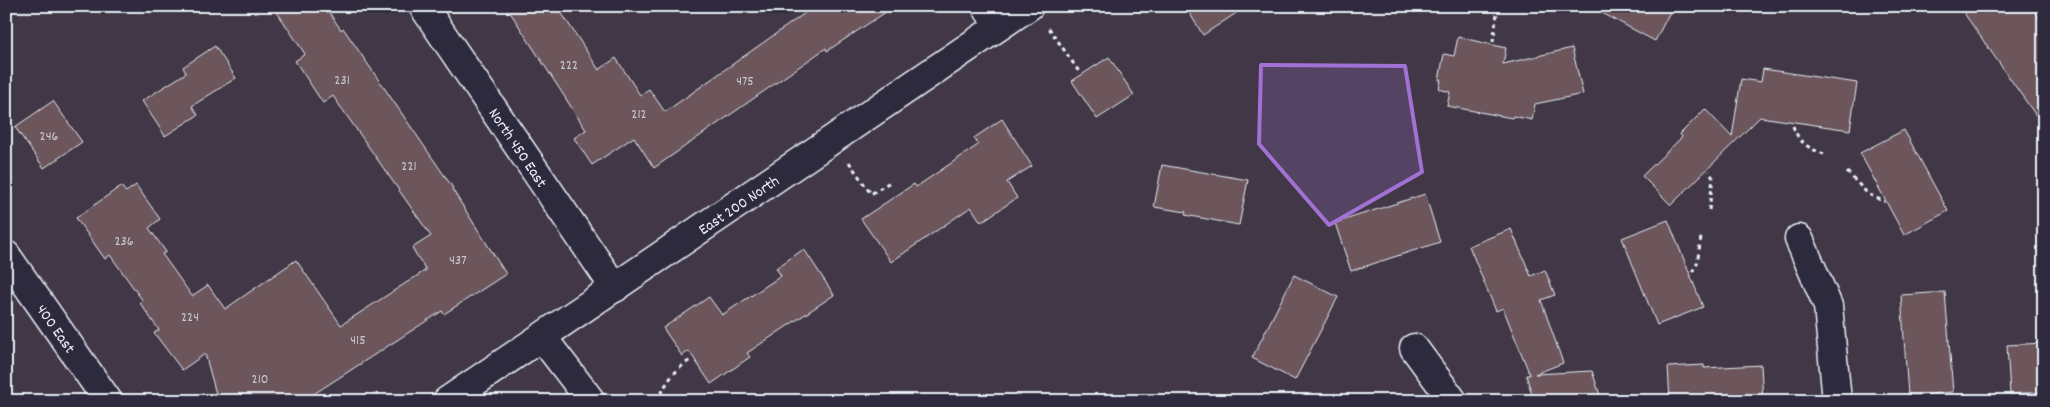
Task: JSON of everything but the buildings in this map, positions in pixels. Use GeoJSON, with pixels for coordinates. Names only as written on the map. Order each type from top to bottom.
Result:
{"type":"FeatureCollection","features":[{"type":"Feature","properties":{"kind":"street","name":"North 450 East"},"geometry":{"type":"LineString","coordinates":[[423,6],[615,288]]}},
{"type":"Feature","properties":{"kind":"street","name":"East 200 North"},"geometry":{"type":"LineString","coordinates":[[447,401],[615,288],[992,16],[1029,6]]}},
{"type":"Feature","properties":{"kind":"street"},"geometry":{"type":"LineString","coordinates":[[1799,239],[1828,306],[1837,401]]}},
{"type":"Feature","properties":{"kind":"street","name":"400 East"},"geometry":{"type":"LineString","coordinates":[[6,255],[108,401]]}},
{"type":"Feature","properties":{"kind":"street"},"geometry":{"type":"LineString","coordinates":[[542,337],[591,401]]}},
{"type":"Feature","properties":{"kind":"street"},"geometry":{"type":"LineString","coordinates":[[1414,348],[1453,401]]}},
{"type":"Feature","properties":{"kind":"path"},"geometry":{"type":"LineString","coordinates":[[1493,42],[1498,6]]}},
{"type":"Feature","properties":{"kind":"path"},"geometry":{"type":"LineString","coordinates":[[1049,28],[1080,73]]}},
{"type":"Feature","properties":{"kind":"path"},"geometry":{"type":"LineString","coordinates":[[1793,126],[1801,142],[1810,149],[1824,154]]}},
{"type":"Feature","properties":{"kind":"path"},"geometry":{"type":"LineString","coordinates":[[849,162],[871,194],[890,182]]}},
{"type":"Feature","properties":{"kind":"path"},"geometry":{"type":"LineString","coordinates":[[1709,171],[1713,178],[1709,210]]}},
{"type":"Feature","properties":{"kind":"path"},"geometry":{"type":"LineString","coordinates":[[1847,172],[1868,194],[1885,202]]}},
{"type":"Feature","properties":{"kind":"path"},"geometry":{"type":"LineString","coordinates":[[1692,272],[1697,264],[1701,237]]}},
{"type":"Feature","properties":{"kind":"path"},"geometry":{"type":"LineString","coordinates":[[658,401],[672,375],[692,359]]}},
{"type":"Feature","properties":{"kind":"highlighted area"},"geometry":{"type":"Polygon","coordinates":[[[1261,65],[1405,66],[1422,172],[1329,225],[1259,144],[1261,65]]]}}]}
